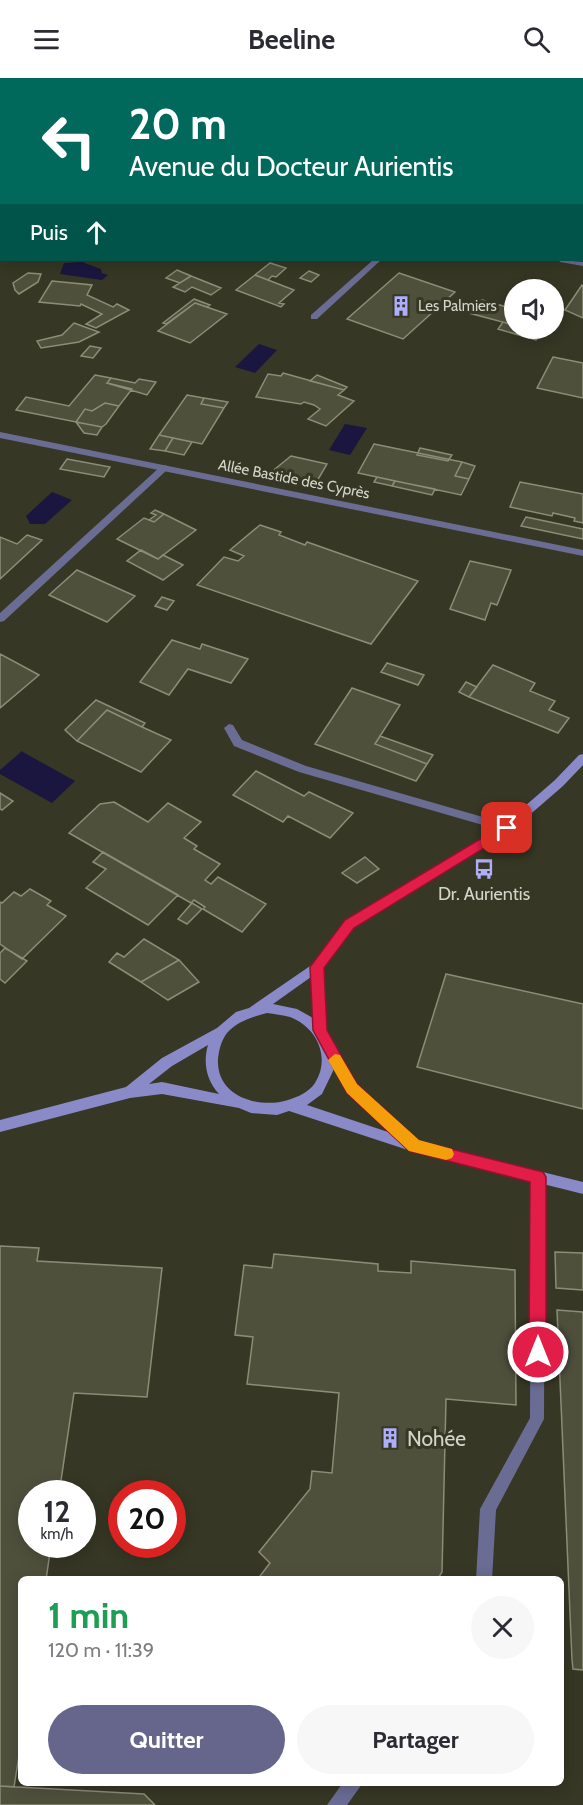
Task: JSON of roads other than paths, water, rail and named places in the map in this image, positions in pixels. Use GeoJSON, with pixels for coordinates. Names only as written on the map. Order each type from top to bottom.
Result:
{"type":"FeatureCollection","features":[{"type":"Feature","properties":{"kind":"main road"},"geometry":{"type":"LineString","coordinates":[[130,1092],[167,1062],[218,1033],[237,1016],[254,1010],[317,967],[350,924],[507,828],[559,783],[583,758]]}},
{"type":"Feature","properties":{"kind":"main road"},"geometry":{"type":"LineString","coordinates":[[317,967],[320,1030],[329,1050],[352,1088],[414,1146]]}},
{"type":"Feature","properties":{"kind":"main road"},"geometry":{"type":"LineString","coordinates":[[254,1010],[280,1009],[291,1012],[302,1016],[320,1030]]}},
{"type":"Feature","properties":{"kind":"main road"},"geometry":{"type":"LineString","coordinates":[[218,1033],[211,1049],[212,1071],[222,1090],[244,1104]]}},
{"type":"Feature","properties":{"kind":"main road"},"geometry":{"type":"LineString","coordinates":[[0,1126],[130,1092],[162,1088],[265,1110],[291,1106],[308,1098],[321,1086],[328,1068],[329,1050]]}},
{"type":"Feature","properties":{"kind":"main road"},"geometry":{"type":"LineString","coordinates":[[291,1106],[414,1146],[583,1188]]}},
{"type":"Feature","properties":{"kind":"street"},"geometry":{"type":"LineString","coordinates":[[314,317],[376,261]]}},
{"type":"Feature","properties":{"kind":"street"},"geometry":{"type":"LineString","coordinates":[[568,261],[583,264]]}},
{"type":"Feature","properties":{"kind":"street","name":"Allée Bastide des Cyprès"},"geometry":{"type":"LineString","coordinates":[[0,435],[583,553]]}},
{"type":"Feature","properties":{"kind":"street"},"geometry":{"type":"LineString","coordinates":[[0,619],[164,468]]}},
{"type":"Feature","properties":{"kind":"street"},"geometry":{"type":"LineString","coordinates":[[229,728],[237,743],[303,769],[507,828]]}},
{"type":"Feature","properties":{"kind":"street"},"geometry":{"type":"LineString","coordinates":[[484,1576],[488,1509],[537,1419],[538,1177]]}},
{"type":"Feature","properties":{"kind":"street"},"geometry":{"type":"LineString","coordinates":[[336,1805],[350,1786]]}},
{"type":"Feature","properties":{"kind":"place","name":"Les Palmiers"},"geometry":{"type":"Point","coordinates":[401,306]}},
{"type":"Feature","properties":{"kind":"place","name":"Dr. Aurientis"},"geometry":{"type":"Point","coordinates":[484,869]}},
{"type":"Feature","properties":{"kind":"place","name":"Nohée"},"geometry":{"type":"Point","coordinates":[390,1438]}}]}
